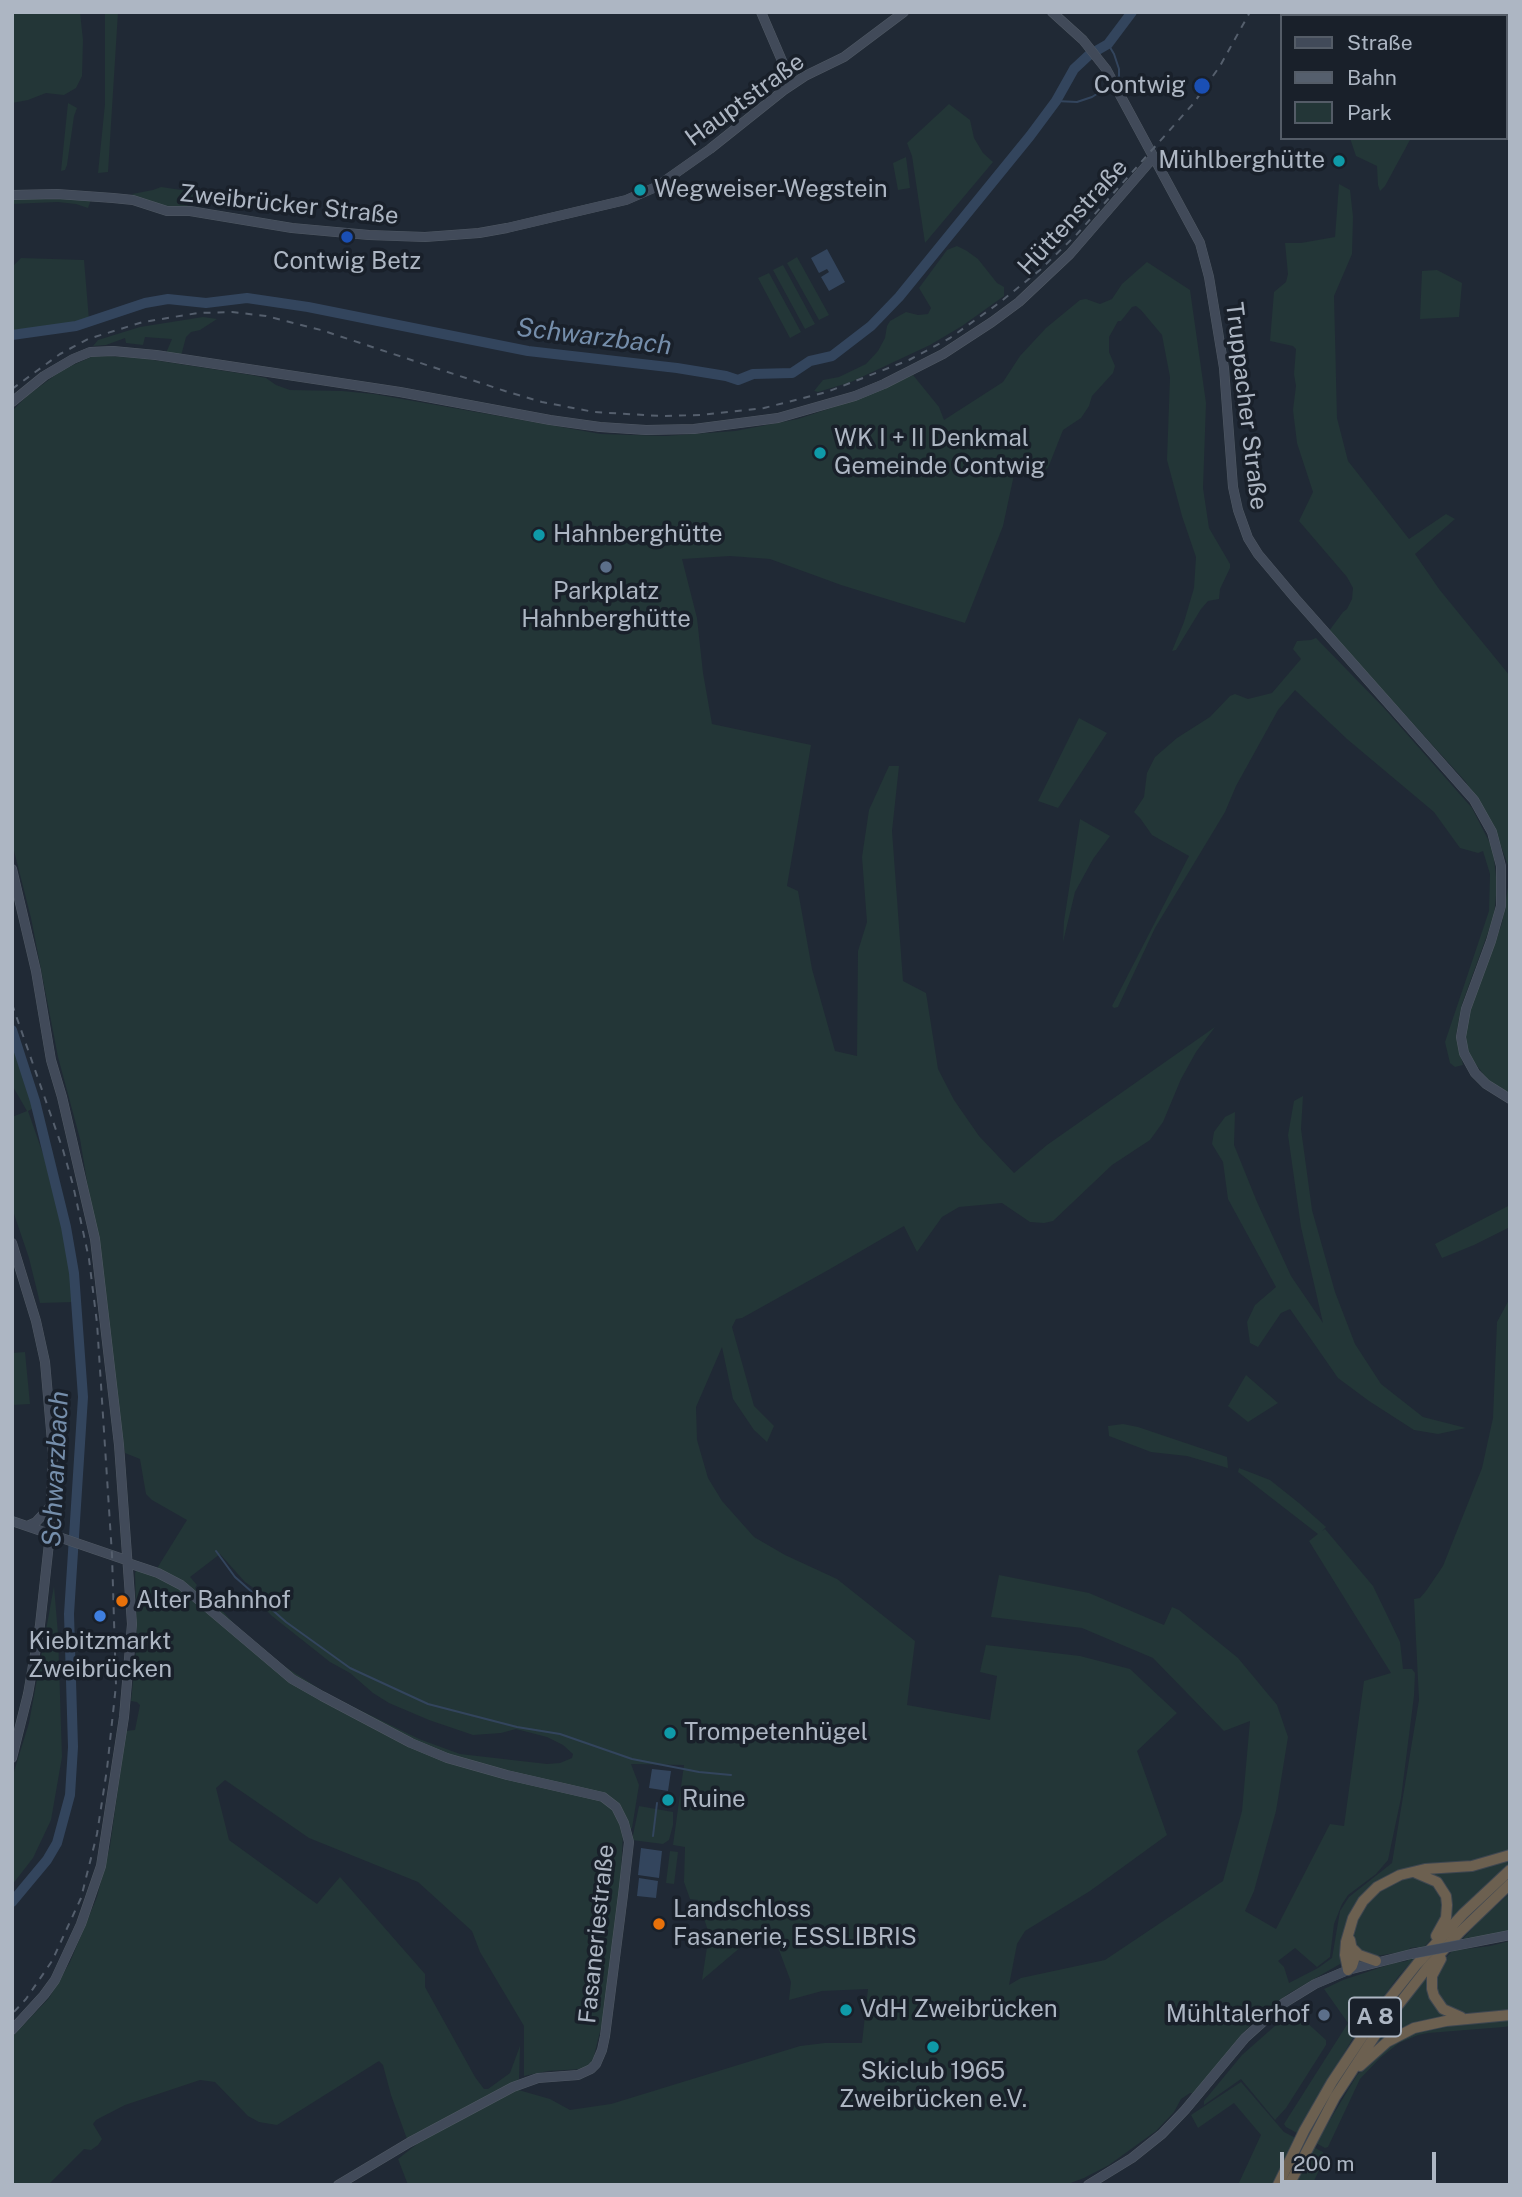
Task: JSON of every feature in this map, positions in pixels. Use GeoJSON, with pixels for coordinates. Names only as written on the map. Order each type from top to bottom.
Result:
{"type":"FeatureCollection","features":[{"type":"Feature","properties":{"kind":"highway"},"geometry":{"type":"LineString","coordinates":[[1348,1970],[1345,1949],[1350,1927],[1357,1910],[1368,1895],[1392,1878],[1425,1869],[1472,1866],[1510,1855]]}},
{"type":"Feature","properties":{"kind":"highway","name":"A 8"},"geometry":{"type":"LineString","coordinates":[[1278,2185],[1332,2082],[1386,2003],[1463,1914],[1510,1870]]}},
{"type":"Feature","properties":{"kind":"highway"},"geometry":{"type":"LineString","coordinates":[[1412,1873],[1437,1882],[1447,1901],[1445,1921],[1424,1957]]}},
{"type":"Feature","properties":{"kind":"highway","name":"A 8"},"geometry":{"type":"LineString","coordinates":[[1289,2185],[1343,2083],[1378,2031],[1404,1996],[1460,1932],[1510,1884]]}},
{"type":"Feature","properties":{"kind":"highway"},"geometry":{"type":"LineString","coordinates":[[1348,1970],[1354,1959],[1350,1927]]}},
{"type":"Feature","properties":{"kind":"highway"},"geometry":{"type":"LineString","coordinates":[[1460,1932],[1434,1970],[1432,1989],[1443,2009],[1470,2019]]}},
{"type":"Feature","properties":{"kind":"highway"},"geometry":{"type":"LineString","coordinates":[[1352,1948],[1359,1955],[1376,1961]]}},
{"type":"Feature","properties":{"kind":"highway"},"geometry":{"type":"LineString","coordinates":[[1343,2083],[1370,2056],[1398,2035],[1424,2025],[1510,2015]]}},
{"type":"Feature","properties":{"kind":"street"},"geometry":{"type":"LineString","coordinates":[[761,12],[792,84]]}},
{"type":"Feature","properties":{"kind":"street","name":"Hauptstraße"},"geometry":{"type":"LineString","coordinates":[[679,172],[792,84],[844,57],[904,12]]}},
{"type":"Feature","properties":{"kind":"street","name":"Truppacher Straße"},"geometry":{"type":"LineString","coordinates":[[1052,12],[1102,62],[1194,230],[1206,263],[1224,368],[1232,480],[1240,519],[1258,554],[1474,800],[1492,832],[1501,866],[1501,906],[1466,1009],[1461,1037],[1464,1053],[1475,1073],[1486,1084],[1510,1099]]}},
{"type":"Feature","properties":{"kind":"street","name":"Hüttenstraße"},"geometry":{"type":"LineString","coordinates":[[12,402],[44,376],[72,359],[90,352],[113,351],[390,391],[590,426],[634,430],[694,429],[745,424],[799,413],[855,396],[914,369],[981,329],[1040,284],[1070,254],[1153,158]]}},
{"type":"Feature","properties":{"kind":"street","name":"Zweibrücker Straße"},"geometry":{"type":"LineString","coordinates":[[12,195],[57,194],[133,200],[167,211],[197,212],[292,228],[425,237],[493,231],[615,203],[647,192],[679,172]]}},
{"type":"Feature","properties":{"kind":"street"},"geometry":{"type":"LineString","coordinates":[[12,869],[36,971],[51,1060],[96,1240],[119,1446],[132,1632],[124,1717],[106,1848],[93,1892],[55,1980],[12,2030]]}},
{"type":"Feature","properties":{"kind":"street"},"geometry":{"type":"LineString","coordinates":[[12,1243],[36,1321],[45,1362],[52,1430],[50,1534],[36,1655],[12,1758]]}},
{"type":"Feature","properties":{"kind":"street"},"geometry":{"type":"LineString","coordinates":[[27,1526],[36,1522],[51,1506]]}},
{"type":"Feature","properties":{"kind":"street"},"geometry":{"type":"LineString","coordinates":[[12,1521],[127,1561]]}},
{"type":"Feature","properties":{"kind":"street","name":"Fasaneriestraße"},"geometry":{"type":"LineString","coordinates":[[127,1561],[181,1585],[292,1679],[321,1696],[411,1743],[447,1758],[603,1797],[616,1807],[627,1830],[629,1842],[624,1895],[605,2036],[602,2050],[592,2069],[578,2075],[537,2078],[513,2087],[410,2141],[338,2185]]}},
{"type":"Feature","properties":{"kind":"street"},"geometry":{"type":"LineString","coordinates":[[1088,2185],[1132,2158],[1162,2134],[1245,2038],[1267,2016],[1292,1997],[1315,1984],[1376,1961],[1510,1935]]}},
{"type":"Feature","properties":{"kind":"green space"},"geometry":{"type":"Polygon","coordinates":[[[12,12],[80,12],[83,40],[82,76],[76,88],[64,95],[46,93],[12,103],[12,12]]]}},
{"type":"Feature","properties":{"kind":"green space"},"geometry":{"type":"Polygon","coordinates":[[[105,12],[118,12],[108,172],[98,173],[105,104],[105,12]]]}},
{"type":"Feature","properties":{"kind":"green space"},"geometry":{"type":"Polygon","coordinates":[[[1387,12],[1388,14],[1328,14],[1387,12]]]}},
{"type":"Feature","properties":{"kind":"green space"},"geometry":{"type":"Polygon","coordinates":[[[1510,12],[1510,95],[1508,14],[1460,14],[1510,12]]]}},
{"type":"Feature","properties":{"kind":"green space"},"geometry":{"type":"Polygon","coordinates":[[[68,103],[77,108],[67,165],[65,170],[61,171],[68,103]]]}},
{"type":"Feature","properties":{"kind":"green space"},"geometry":{"type":"Polygon","coordinates":[[[949,104],[970,120],[974,138],[983,153],[993,162],[925,243],[912,156],[907,143],[949,104]]]}},
{"type":"Feature","properties":{"kind":"green space"},"geometry":{"type":"Polygon","coordinates":[[[1351,140],[1410,140],[1380,191],[1377,166],[1356,156],[1351,140]]]}},
{"type":"Feature","properties":{"kind":"green space"},"geometry":{"type":"Polygon","coordinates":[[[906,157],[910,188],[898,190],[893,163],[906,157]]]}},
{"type":"Feature","properties":{"kind":"green space"},"geometry":{"type":"Polygon","coordinates":[[[1339,184],[1350,190],[1353,217],[1352,254],[1334,296],[1337,418],[1348,461],[1409,539],[1446,514],[1455,519],[1415,554],[1439,589],[1510,676],[1510,871],[1493,824],[1465,781],[1329,631],[1347,609],[1353,588],[1347,577],[1299,521],[1313,492],[1297,443],[1293,410],[1296,349],[1270,341],[1274,292],[1286,282],[1288,274],[1285,243],[1335,237],[1339,184]]]}},
{"type":"Feature","properties":{"kind":"green space"},"geometry":{"type":"Polygon","coordinates":[[[161,187],[195,192],[194,204],[188,204],[187,208],[170,207],[139,200],[132,194],[161,187]]]}},
{"type":"Feature","properties":{"kind":"green space"},"geometry":{"type":"Polygon","coordinates":[[[57,197],[91,200],[88,208],[58,202],[12,204],[12,199],[57,197]]]}},
{"type":"Feature","properties":{"kind":"green space"},"geometry":{"type":"Polygon","coordinates":[[[957,246],[978,259],[997,283],[1004,287],[1004,296],[930,345],[851,382],[814,391],[823,380],[839,377],[866,364],[878,351],[890,321],[906,312],[928,314],[931,308],[919,288],[947,250],[957,246]]]}},
{"type":"Feature","properties":{"kind":"green space"},"geometry":{"type":"Polygon","coordinates":[[[797,257],[829,315],[819,320],[787,263],[797,257]]]}},
{"type":"Feature","properties":{"kind":"green space"},"geometry":{"type":"Polygon","coordinates":[[[21,258],[84,260],[89,320],[12,331],[12,267],[21,258]]]}},
{"type":"Feature","properties":{"kind":"green space"},"geometry":{"type":"Polygon","coordinates":[[[1147,262],[1190,290],[1206,403],[1203,488],[1209,528],[1230,568],[1220,589],[1219,599],[1208,601],[1201,609],[1176,650],[1172,651],[1194,588],[1196,557],[1167,460],[1170,377],[1162,335],[1136,306],[1118,321],[1109,337],[1109,352],[1115,366],[1113,373],[1092,396],[1081,418],[1063,430],[1048,468],[1032,475],[1015,470],[1003,526],[965,623],[841,585],[770,559],[730,556],[682,559],[697,618],[712,724],[811,745],[787,886],[798,891],[812,969],[835,1051],[857,1056],[858,951],[867,922],[862,857],[869,810],[889,766],[899,766],[892,831],[903,981],[926,993],[938,1069],[954,1100],[979,1136],[1014,1173],[1047,1145],[1215,1027],[1196,1052],[1163,1122],[1150,1140],[1112,1165],[1053,1221],[1030,1222],[1002,1203],[959,1207],[942,1217],[917,1252],[904,1226],[736,1319],[732,1327],[754,1406],[774,1426],[767,1442],[754,1430],[733,1399],[722,1347],[696,1407],[697,1440],[708,1478],[722,1501],[754,1537],[837,1579],[915,1641],[907,1705],[990,1720],[997,1676],[980,1672],[986,1645],[1080,1656],[1130,1669],[1177,1713],[1137,1751],[1167,1835],[1090,1891],[1025,1931],[1017,1944],[1009,1985],[1021,1978],[1105,1960],[1223,1881],[1242,1811],[1250,1721],[1224,1731],[1153,1658],[1082,1628],[991,1617],[999,1575],[1089,1593],[1164,1625],[1172,1607],[1179,1610],[1238,1658],[1277,1705],[1288,1737],[1276,1811],[1254,1891],[1245,1911],[1276,1929],[1330,1824],[1344,1826],[1364,1681],[1391,1673],[1309,1541],[1318,1534],[1238,1472],[1239,1468],[1270,1480],[1326,1527],[1322,1531],[1325,1529],[1373,1586],[1400,1642],[1403,1669],[1412,1669],[1415,1673],[1414,1696],[1401,1798],[1388,1860],[1376,1874],[1348,1895],[1342,1904],[1334,1924],[1330,1957],[1317,1967],[1295,1948],[1278,1961],[1284,1967],[1289,1983],[1318,1968],[1332,1958],[1340,1911],[1349,1897],[1392,1863],[1419,1700],[1414,1599],[1420,1598],[1443,1566],[1482,1468],[1493,1418],[1497,1322],[1510,1298],[1510,1852],[1487,1860],[1400,1871],[1376,1883],[1366,1891],[1340,1964],[1288,1994],[1260,2016],[1241,2035],[1195,2094],[1190,2093],[1181,2099],[1174,2112],[1156,2131],[1109,2165],[1065,2185],[408,2185],[398,2159],[422,2140],[418,2132],[407,2139],[383,2065],[379,2061],[277,2125],[259,2122],[248,2116],[215,2082],[200,2080],[125,2105],[96,2120],[93,2124],[102,2139],[98,2145],[91,2150],[84,2149],[48,2185],[12,2185],[12,2037],[49,1998],[70,1962],[97,1897],[110,1846],[126,1731],[135,1730],[140,1705],[131,1701],[137,1642],[135,1573],[156,1570],[187,1520],[146,1494],[140,1459],[125,1453],[114,1382],[107,1302],[80,1139],[58,1057],[31,918],[12,843],[12,411],[62,370],[91,357],[109,356],[251,375],[266,378],[290,390],[374,394],[601,434],[665,436],[735,431],[798,419],[858,399],[913,375],[939,407],[944,420],[1003,382],[1020,356],[1046,328],[1080,300],[1086,299],[1100,304],[1112,299],[1122,284],[1147,262]],[[220,1554],[190,1577],[197,1585],[195,1588],[284,1666],[329,1695],[419,1739],[460,1754],[547,1764],[572,1758],[573,1754],[563,1745],[547,1737],[516,1729],[473,1735],[389,1703],[350,1673],[330,1662],[272,1616],[258,1602],[255,1589],[245,1582],[220,1554]],[[631,1764],[639,1785],[632,1828],[623,1834],[620,1889],[605,2011],[594,2056],[591,2063],[582,2069],[524,2076],[524,2026],[480,1952],[472,1931],[418,1882],[309,1838],[225,1780],[216,1788],[229,1840],[317,1904],[340,1877],[425,1974],[425,1987],[484,2089],[510,2073],[520,2046],[519,2079],[511,2084],[515,2089],[550,2099],[570,2110],[611,2104],[800,2046],[862,2043],[868,1989],[822,1991],[789,2000],[791,1982],[769,1923],[702,1980],[709,1934],[698,1900],[690,1899],[684,1882],[685,1847],[673,1845],[684,1765],[631,1764]]]}},
{"type":"Feature","properties":{"kind":"green space"},"geometry":{"type":"Polygon","coordinates":[[[783,265],[815,324],[805,329],[773,270],[783,265]]]}},
{"type":"Feature","properties":{"kind":"green space"},"geometry":{"type":"Polygon","coordinates":[[[1437,270],[1462,283],[1459,317],[1420,319],[1422,271],[1437,270]]]}},
{"type":"Feature","properties":{"kind":"green space"},"geometry":{"type":"Polygon","coordinates":[[[769,273],[801,332],[790,338],[758,278],[769,273]]]}},
{"type":"Feature","properties":{"kind":"green space"},"geometry":{"type":"Polygon","coordinates":[[[203,317],[217,319],[186,337],[181,356],[166,353],[172,339],[145,337],[143,345],[126,343],[125,338],[106,345],[93,346],[98,340],[140,327],[203,317]]]}},
{"type":"Feature","properties":{"kind":"green space"},"geometry":{"type":"Polygon","coordinates":[[[1316,638],[1384,708],[1472,808],[1493,849],[1497,886],[1494,916],[1462,1004],[1456,1035],[1463,1065],[1455,1067],[1450,1063],[1445,1042],[1489,911],[1490,874],[1483,851],[1478,853],[1460,848],[1434,812],[1347,739],[1295,690],[1278,710],[1236,786],[1225,812],[1155,928],[1118,1007],[1112,1006],[1189,856],[1152,835],[1134,812],[1144,797],[1147,773],[1155,757],[1177,738],[1210,717],[1230,696],[1235,694],[1248,699],[1272,693],[1301,659],[1293,649],[1297,641],[1316,638]]]}},
{"type":"Feature","properties":{"kind":"green space"},"geometry":{"type":"Polygon","coordinates":[[[1079,718],[1107,733],[1058,808],[1038,801],[1079,718]]]}},
{"type":"Feature","properties":{"kind":"green space"},"geometry":{"type":"Polygon","coordinates":[[[1080,819],[1110,836],[1093,859],[1075,892],[1063,942],[1064,921],[1080,819]]]}},
{"type":"Feature","properties":{"kind":"green space"},"geometry":{"type":"Polygon","coordinates":[[[1510,875],[1510,1093],[1490,1083],[1468,1054],[1465,1028],[1502,923],[1510,875]]]}},
{"type":"Feature","properties":{"kind":"green space"},"geometry":{"type":"Polygon","coordinates":[[[12,1025],[40,1105],[28,1111],[48,1168],[73,1273],[75,1302],[40,1303],[29,1258],[12,1208],[12,1117],[27,1111],[12,1085],[12,1025]]]}},
{"type":"Feature","properties":{"kind":"green space"},"geometry":{"type":"Polygon","coordinates":[[[1303,1096],[1301,1129],[1312,1210],[1335,1292],[1355,1344],[1381,1384],[1423,1417],[1466,1428],[1438,1434],[1414,1430],[1369,1401],[1338,1378],[1290,1309],[1281,1313],[1258,1347],[1250,1343],[1247,1322],[1255,1305],[1276,1287],[1228,1199],[1223,1162],[1212,1144],[1214,1132],[1225,1117],[1235,1112],[1234,1145],[1257,1202],[1291,1276],[1323,1323],[1301,1227],[1288,1135],[1294,1101],[1303,1096]]]}},
{"type":"Feature","properties":{"kind":"green space"},"geometry":{"type":"Polygon","coordinates":[[[1510,1205],[1510,1227],[1442,1258],[1435,1244],[1510,1205]]]}},
{"type":"Feature","properties":{"kind":"green space"},"geometry":{"type":"Polygon","coordinates":[[[25,1352],[30,1404],[12,1405],[12,1353],[25,1352]]]}},
{"type":"Feature","properties":{"kind":"green space"},"geometry":{"type":"Polygon","coordinates":[[[1246,1375],[1278,1403],[1248,1422],[1228,1406],[1246,1375]]]}},
{"type":"Feature","properties":{"kind":"green space"},"geometry":{"type":"Polygon","coordinates":[[[1123,1424],[1227,1457],[1228,1468],[1187,1456],[1151,1452],[1109,1436],[1108,1426],[1123,1424]]]}},
{"type":"Feature","properties":{"kind":"green space"},"geometry":{"type":"Polygon","coordinates":[[[54,1586],[62,1757],[51,1820],[33,1858],[12,1885],[12,1778],[29,1723],[54,1586]]]}},
{"type":"Feature","properties":{"kind":"green space"},"geometry":{"type":"Polygon","coordinates":[[[639,1806],[673,1812],[669,1840],[663,1844],[632,1840],[639,1806]]]}},
{"type":"Feature","properties":{"kind":"green space"},"geometry":{"type":"Polygon","coordinates":[[[670,1851],[678,1852],[674,1884],[666,1883],[670,1851]]]}},
{"type":"Feature","properties":{"kind":"green space"},"geometry":{"type":"Polygon","coordinates":[[[1510,1858],[1510,1863],[1448,1922],[1450,1907],[1424,1872],[1510,1858]]]}},
{"type":"Feature","properties":{"kind":"green space"},"geometry":{"type":"Polygon","coordinates":[[[1415,1876],[1432,1882],[1446,1906],[1433,1937],[1398,1977],[1353,2038],[1297,2133],[1284,2124],[1348,2023],[1324,1989],[1343,1980],[1407,1961],[1418,1947],[1370,1957],[1361,1954],[1352,1938],[1356,1922],[1373,1895],[1397,1879],[1415,1876]]]}},
{"type":"Feature","properties":{"kind":"green space"},"geometry":{"type":"Polygon","coordinates":[[[1510,1893],[1510,1931],[1471,1940],[1469,1937],[1458,1950],[1510,1941],[1510,2011],[1460,2015],[1444,2007],[1433,1986],[1442,1962],[1479,1921],[1510,1893]]]}},
{"type":"Feature","properties":{"kind":"green space"},"geometry":{"type":"Polygon","coordinates":[[[1427,1977],[1451,2016],[1374,2047],[1404,2005],[1427,1977]]]}},
{"type":"Feature","properties":{"kind":"green space"},"geometry":{"type":"Polygon","coordinates":[[[1293,2010],[1326,2040],[1326,2045],[1286,2108],[1275,2120],[1241,2079],[1204,2105],[1204,2101],[1242,2055],[1293,2010]]]}},
{"type":"Feature","properties":{"kind":"green space"},"geometry":{"type":"Polygon","coordinates":[[[1510,2018],[1510,2026],[1428,2033],[1399,2043],[1360,2079],[1328,2147],[1316,2143],[1357,2075],[1382,2048],[1422,2027],[1510,2018]]]}},
{"type":"Feature","properties":{"kind":"green space"},"geometry":{"type":"Polygon","coordinates":[[[1241,2082],[1284,2132],[1323,2152],[1324,2160],[1312,2185],[1238,2185],[1261,2135],[1234,2103],[1198,2128],[1191,2115],[1241,2082]]]}},
{"type":"Feature","properties":{"kind":"water"},"geometry":{"type":"Polygon","coordinates":[[[827,249],[845,282],[829,291],[821,277],[829,272],[827,269],[819,273],[811,258],[827,249]]]}},
{"type":"Feature","properties":{"kind":"water"},"geometry":{"type":"Polygon","coordinates":[[[652,1769],[671,1771],[668,1791],[649,1788],[652,1769]]]}},
{"type":"Feature","properties":{"kind":"water"},"geometry":{"type":"Polygon","coordinates":[[[641,1848],[662,1851],[659,1878],[638,1875],[641,1848]]]}},
{"type":"Feature","properties":{"kind":"water"},"geometry":{"type":"Polygon","coordinates":[[[639,1878],[658,1881],[656,1898],[637,1896],[639,1878]]]}},
{"type":"Feature","properties":{"kind":"waterway","name":"Schwarzbach"},"geometry":{"type":"LineString","coordinates":[[12,335],[76,326],[145,303],[168,299],[206,303],[247,298],[308,307],[528,351],[677,368],[738,380],[753,374],[792,373],[810,361],[832,356],[871,326],[899,297],[1030,136],[1056,101],[1074,69],[1089,55],[1108,44],[1132,12]]}},
{"type":"Feature","properties":{"kind":"waterway","name":"Schwarzbach"},"geometry":{"type":"LineString","coordinates":[[1108,44],[1119,69],[1116,81]]}},
{"type":"Feature","properties":{"kind":"waterway","name":"Schwarzbach"},"geometry":{"type":"LineString","coordinates":[[1056,101],[1077,102],[1092,97],[1111,85]]}},
{"type":"Feature","properties":{"kind":"waterway","name":"Schwarzbach"},"geometry":{"type":"LineString","coordinates":[[12,1030],[35,1101],[66,1227],[74,1273],[83,1397],[69,1614],[73,1747],[70,1795],[57,1843],[47,1860],[12,1902]]}},
{"type":"Feature","properties":{"kind":"waterway"},"geometry":{"type":"LineString","coordinates":[[216,1551],[235,1577],[286,1622],[350,1668],[428,1704],[517,1727],[560,1734],[632,1759],[699,1772],[731,1775]]}},
{"type":"Feature","properties":{"kind":"waterway"},"geometry":{"type":"LineString","coordinates":[[653,1836],[657,1803]]}},
{"type":"Feature","properties":{"kind":"railway"},"geometry":{"type":"LineString","coordinates":[[12,389],[60,354],[88,339],[143,322],[198,313],[232,312],[266,316],[321,330],[505,391],[542,402],[594,412],[661,416],[701,415],[764,408],[827,392],[909,360],[950,338],[1040,270],[1077,234],[1193,104],[1220,66],[1250,12]]}},
{"type":"Feature","properties":{"kind":"railway"},"geometry":{"type":"LineString","coordinates":[[12,1004],[63,1150],[89,1259],[97,1323],[112,1555],[116,1685],[97,1834],[81,1898],[52,1961],[26,1999],[12,2014]]}},
{"type":"Feature","properties":{"kind":"place","name":"Contwig"},"geometry":{"type":"Point","coordinates":[1202,86]}},
{"type":"Feature","properties":{"kind":"place","name":"Mühlberghütte"},"geometry":{"type":"Point","coordinates":[1339,161]}},
{"type":"Feature","properties":{"kind":"place","name":"Wegweiser-Wegstein"},"geometry":{"type":"Point","coordinates":[640,190]}},
{"type":"Feature","properties":{"kind":"place","name":"Contwig Betz"},"geometry":{"type":"Point","coordinates":[347,237]}},
{"type":"Feature","properties":{"kind":"place","name":"WK I + II Denkmal Gemeinde Contwig"},"geometry":{"type":"Point","coordinates":[820,453]}},
{"type":"Feature","properties":{"kind":"place","name":"Hahnberghütte"},"geometry":{"type":"Point","coordinates":[539,535]}},
{"type":"Feature","properties":{"kind":"place","name":"Parkplatz Hahnberghütte"},"geometry":{"type":"Point","coordinates":[606,567]}},
{"type":"Feature","properties":{"kind":"place","name":"Alter Bahnhof"},"geometry":{"type":"Point","coordinates":[122,1601]}},
{"type":"Feature","properties":{"kind":"place","name":"Kiebitzmarkt Zweibrücken"},"geometry":{"type":"Point","coordinates":[100,1616]}},
{"type":"Feature","properties":{"kind":"place","name":"Trompetenhügel"},"geometry":{"type":"Point","coordinates":[670,1733]}},
{"type":"Feature","properties":{"kind":"place","name":"Ruine"},"geometry":{"type":"Point","coordinates":[668,1800]}},
{"type":"Feature","properties":{"kind":"place","name":"Landschloss Fasanerie, ESSLIBRIS"},"geometry":{"type":"Point","coordinates":[659,1924]}},
{"type":"Feature","properties":{"kind":"place","name":"VdH Zweibrücken"},"geometry":{"type":"Point","coordinates":[846,2010]}},
{"type":"Feature","properties":{"kind":"place","name":"Mühltalerhof"},"geometry":{"type":"Point","coordinates":[1324,2015]}},
{"type":"Feature","properties":{"kind":"place","name":"Skiclub 1965 Zweibrücken e.V."},"geometry":{"type":"Point","coordinates":[933,2047]}}]}
